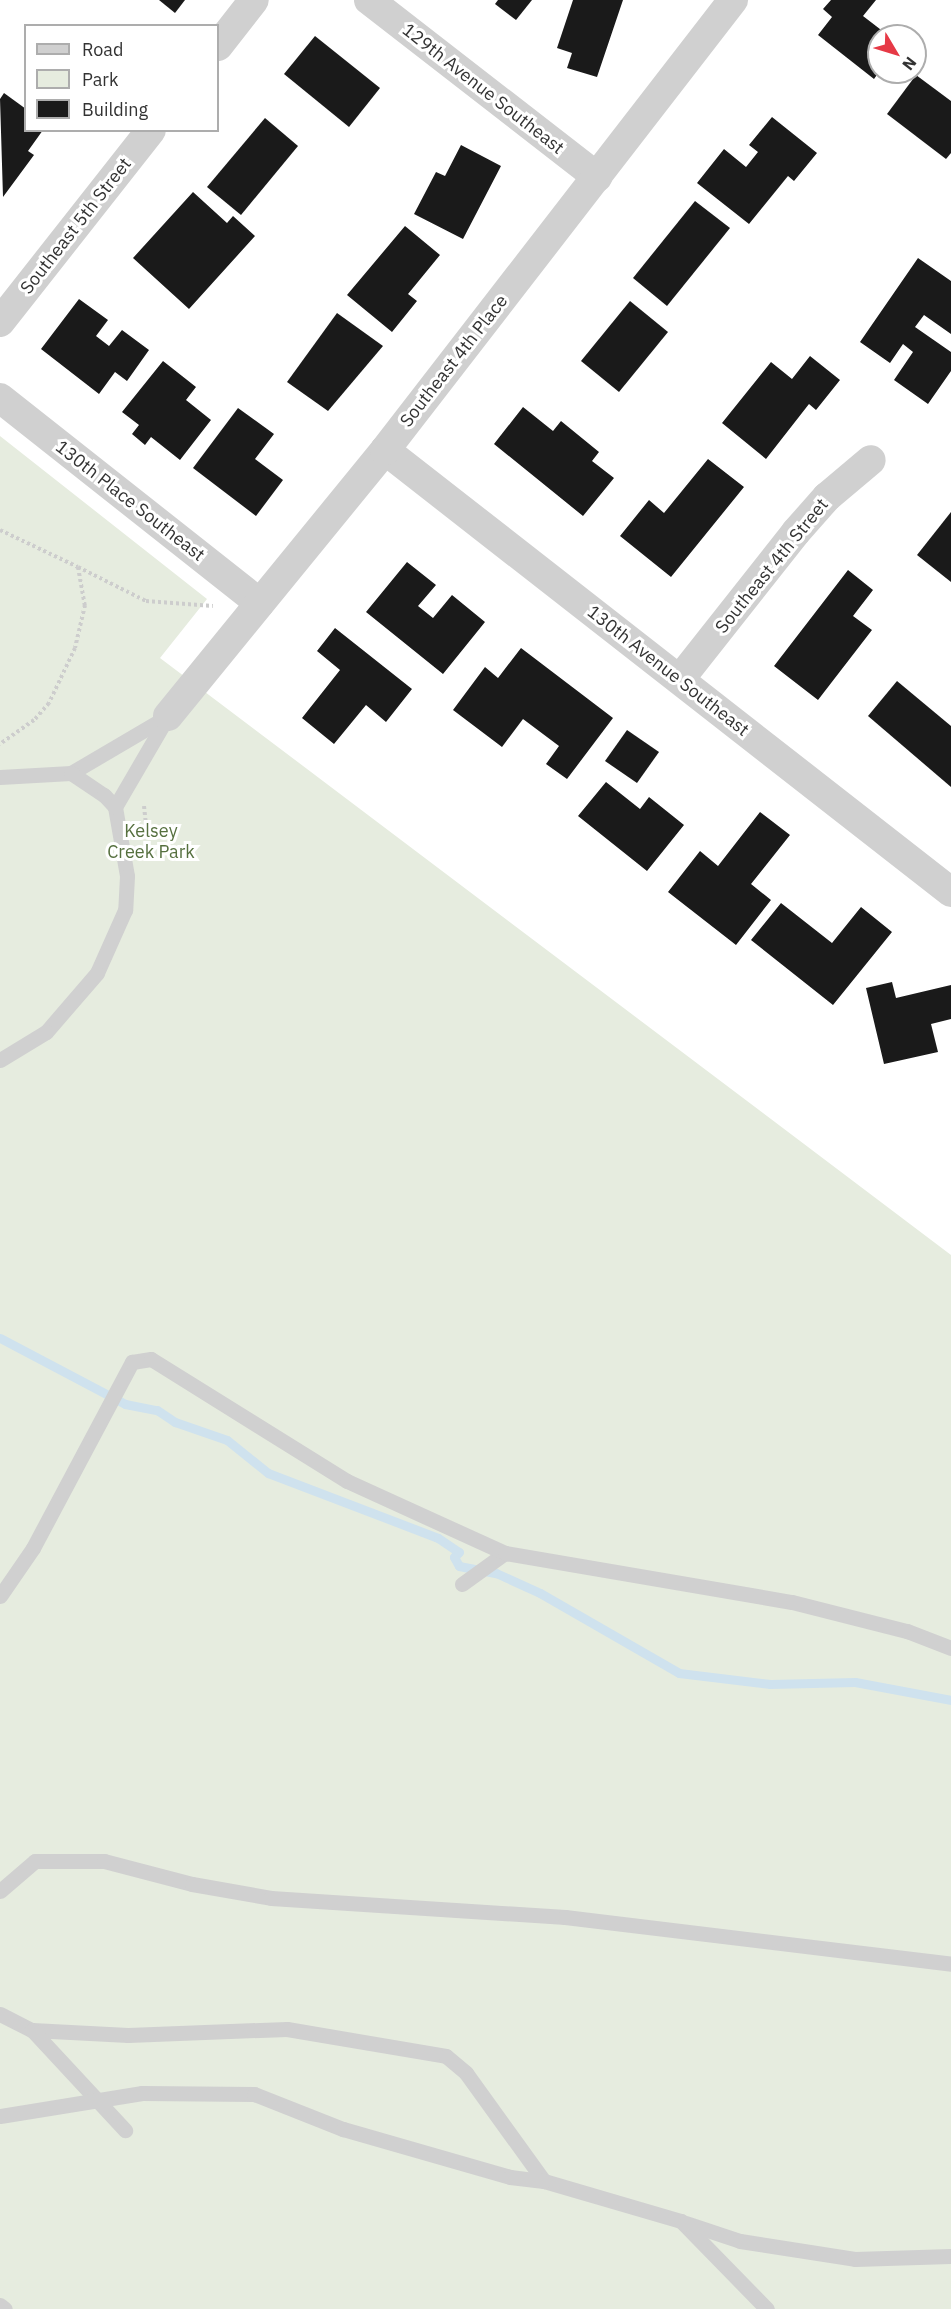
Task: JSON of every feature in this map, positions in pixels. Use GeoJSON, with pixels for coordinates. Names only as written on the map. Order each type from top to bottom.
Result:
{"type":"FeatureCollection","features":[{"type":"Feature","properties":{"kind":"street"},"geometry":{"type":"LineString","coordinates":[[219,45],[254,0]]}},
{"type":"Feature","properties":{"kind":"street","name":"129th Avenue Southeast"},"geometry":{"type":"LineString","coordinates":[[369,0],[597,177]]}},
{"type":"Feature","properties":{"kind":"street","name":"Southeast 4th Place"},"geometry":{"type":"LineString","coordinates":[[168,716],[385,450],[733,0]]}},
{"type":"Feature","properties":{"kind":"street","name":"Southeast 5th Street"},"geometry":{"type":"LineString","coordinates":[[0,322],[149,132]]}},
{"type":"Feature","properties":{"kind":"street","name":"130th Place Southeast"},"geometry":{"type":"LineString","coordinates":[[0,398],[260,603]]}},
{"type":"Feature","properties":{"kind":"street","name":"130th Avenue Southeast"},"geometry":{"type":"LineString","coordinates":[[385,450],[951,892]]}},
{"type":"Feature","properties":{"kind":"street","name":"Southeast 4th Street"},"geometry":{"type":"LineString","coordinates":[[680,680],[796,532],[827,497],[871,460]]}},
{"type":"Feature","properties":{"kind":"lane"},"geometry":{"type":"LineString","coordinates":[[0,777],[71,773],[168,716]]}},
{"type":"Feature","properties":{"kind":"lane"},"geometry":{"type":"LineString","coordinates":[[115,807],[168,716]]}},
{"type":"Feature","properties":{"kind":"lane"},"geometry":{"type":"LineString","coordinates":[[0,1060],[26,1048],[65,1014],[113,944],[125,910],[127,876],[115,807],[88,782],[71,773]]}},
{"type":"Feature","properties":{"kind":"lane"},"geometry":{"type":"LineString","coordinates":[[0,1596],[33,1548],[132,1362],[151,1359],[337,1475],[505,1553],[792,1602],[907,1631],[951,1648]]}},
{"type":"Feature","properties":{"kind":"lane"},"geometry":{"type":"LineString","coordinates":[[462,1584],[505,1553]]}},
{"type":"Feature","properties":{"kind":"lane"},"geometry":{"type":"LineString","coordinates":[[0,1891],[35,1862],[104,1861],[192,1884],[271,1898],[576,1918],[951,1964]]}},
{"type":"Feature","properties":{"kind":"lane"},"geometry":{"type":"LineString","coordinates":[[0,2014],[32,2030],[124,2130]]}},
{"type":"Feature","properties":{"kind":"lane"},"geometry":{"type":"LineString","coordinates":[[32,2030],[128,2035],[287,2029],[446,2056],[466,2073],[544,2181]]}},
{"type":"Feature","properties":{"kind":"lane"},"geometry":{"type":"LineString","coordinates":[[0,2116],[98,2103],[142,2093],[254,2094],[344,2129],[510,2177],[544,2181],[681,2221],[740,2241],[855,2259],[951,2256]]}},
{"type":"Feature","properties":{"kind":"lane"},"geometry":{"type":"LineString","coordinates":[[681,2221],[767,2309]]}},
{"type":"Feature","properties":{"kind":"lane"},"geometry":{"type":"LineString","coordinates":[[0,2305],[5,2309]]}},
{"type":"Feature","properties":{"kind":"path"},"geometry":{"type":"LineString","coordinates":[[0,530],[146,601],[222,607]]}},
{"type":"Feature","properties":{"kind":"path"},"geometry":{"type":"LineString","coordinates":[[0,744],[34,720],[63,679],[83,623],[85,605],[78,567]]}},
{"type":"Feature","properties":{"kind":"green space","name":"Kelsey Creek Park"},"geometry":{"type":"Polygon","coordinates":[[[0,436],[207,599],[160,658],[951,1255],[951,2309],[0,2309],[0,436]]]}},
{"type":"Feature","properties":{"kind":"building"},"geometry":{"type":"Polygon","coordinates":[[[159,0],[185,0],[175,13],[159,0]]]}},
{"type":"Feature","properties":{"kind":"building"},"geometry":{"type":"Polygon","coordinates":[[[498,0],[532,0],[516,20],[495,4],[498,0]]]}},
{"type":"Feature","properties":{"kind":"building"},"geometry":{"type":"Polygon","coordinates":[[[573,0],[623,0],[597,77],[567,68],[572,53],[557,48],[573,0]]]}},
{"type":"Feature","properties":{"kind":"building"},"geometry":{"type":"Polygon","coordinates":[[[831,0],[876,0],[863,16],[873,24],[867,24],[867,74],[818,35],[832,17],[823,9],[831,0]]]}},
{"type":"Feature","properties":{"kind":"building"},"geometry":{"type":"Polygon","coordinates":[[[315,36],[380,88],[349,127],[284,74],[315,36]]]}},
{"type":"Feature","properties":{"kind":"building"},"geometry":{"type":"Polygon","coordinates":[[[927,83],[951,101],[951,153],[946,159],[887,114],[909,84],[927,83]]]}},
{"type":"Feature","properties":{"kind":"building"},"geometry":{"type":"Polygon","coordinates":[[[4,93],[24,108],[24,132],[42,132],[28,151],[34,155],[3,197],[0,99],[4,93]]]}},
{"type":"Feature","properties":{"kind":"building"},"geometry":{"type":"Polygon","coordinates":[[[772,117],[817,153],[794,181],[788,176],[749,224],[697,183],[724,149],[746,167],[758,152],[749,145],[772,117]]]}},
{"type":"Feature","properties":{"kind":"building"},"geometry":{"type":"Polygon","coordinates":[[[265,118],[298,146],[241,215],[207,187],[265,118]]]}},
{"type":"Feature","properties":{"kind":"building"},"geometry":{"type":"Polygon","coordinates":[[[461,145],[501,166],[463,239],[414,214],[436,172],[445,176],[461,145]]]}},
{"type":"Feature","properties":{"kind":"building"},"geometry":{"type":"Polygon","coordinates":[[[193,192],[227,223],[233,216],[255,236],[189,309],[133,258],[193,192]]]}},
{"type":"Feature","properties":{"kind":"building"},"geometry":{"type":"Polygon","coordinates":[[[695,201],[730,228],[667,306],[633,278],[695,201]]]}},
{"type":"Feature","properties":{"kind":"building"},"geometry":{"type":"Polygon","coordinates":[[[405,226],[440,255],[408,294],[417,301],[392,332],[347,295],[405,226]]]}},
{"type":"Feature","properties":{"kind":"building"},"geometry":{"type":"Polygon","coordinates":[[[918,258],[951,281],[951,334],[924,315],[915,327],[951,352],[951,371],[928,404],[894,380],[913,352],[903,344],[890,363],[860,342],[918,258]]]}},
{"type":"Feature","properties":{"kind":"building"},"geometry":{"type":"Polygon","coordinates":[[[79,299],[108,320],[96,336],[109,346],[122,330],[149,350],[127,381],[115,372],[99,394],[41,349],[79,299]]]}},
{"type":"Feature","properties":{"kind":"building"},"geometry":{"type":"Polygon","coordinates":[[[630,301],[668,332],[619,392],[581,361],[630,301]]]}},
{"type":"Feature","properties":{"kind":"building"},"geometry":{"type":"Polygon","coordinates":[[[337,313],[383,346],[328,411],[287,382],[337,313]]]}},
{"type":"Feature","properties":{"kind":"building"},"geometry":{"type":"Polygon","coordinates":[[[810,356],[840,380],[816,410],[809,404],[766,459],[722,423],[771,362],[792,379],[810,356]]]}},
{"type":"Feature","properties":{"kind":"building"},"geometry":{"type":"Polygon","coordinates":[[[163,361],[196,387],[186,400],[211,420],[180,460],[151,437],[145,445],[132,434],[139,425],[122,412],[163,361]]]}},
{"type":"Feature","properties":{"kind":"building"},"geometry":{"type":"Polygon","coordinates":[[[523,407],[553,431],[561,421],[599,452],[592,461],[614,478],[583,516],[494,444],[523,407]]]}},
{"type":"Feature","properties":{"kind":"building"},"geometry":{"type":"Polygon","coordinates":[[[238,408],[274,434],[255,459],[283,480],[256,516],[193,468],[238,408]]]}},
{"type":"Feature","properties":{"kind":"building"},"geometry":{"type":"Polygon","coordinates":[[[708,459],[744,487],[671,577],[620,536],[649,500],[664,513],[708,459]]]}},
{"type":"Feature","properties":{"kind":"building"},"geometry":{"type":"Polygon","coordinates":[[[951,512],[951,582],[917,555],[951,512]]]}},
{"type":"Feature","properties":{"kind":"building"},"geometry":{"type":"Polygon","coordinates":[[[407,562],[436,585],[418,606],[433,618],[452,595],[485,622],[443,674],[366,612],[407,562]]]}},
{"type":"Feature","properties":{"kind":"building"},"geometry":{"type":"Polygon","coordinates":[[[848,570],[873,590],[853,616],[872,630],[818,700],[774,666],[848,570]]]}},
{"type":"Feature","properties":{"kind":"building"},"geometry":{"type":"Polygon","coordinates":[[[335,628],[412,689],[386,722],[366,705],[334,744],[302,718],[340,670],[317,651],[335,628]]]}},
{"type":"Feature","properties":{"kind":"building"},"geometry":{"type":"Polygon","coordinates":[[[521,648],[613,718],[567,779],[546,764],[559,746],[523,719],[502,747],[453,710],[485,667],[498,678],[521,648]]]}},
{"type":"Feature","properties":{"kind":"building"},"geometry":{"type":"Polygon","coordinates":[[[897,681],[951,726],[951,787],[868,716],[897,681]]]}},
{"type":"Feature","properties":{"kind":"building"},"geometry":{"type":"Polygon","coordinates":[[[627,730],[659,752],[637,783],[605,761],[627,730]]]}},
{"type":"Feature","properties":{"kind":"building"},"geometry":{"type":"Polygon","coordinates":[[[606,782],[640,809],[649,797],[684,825],[647,871],[578,816],[606,782]]]}},
{"type":"Feature","properties":{"kind":"building"},"geometry":{"type":"Polygon","coordinates":[[[760,812],[790,835],[751,884],[771,900],[736,945],[668,892],[700,851],[718,866],[760,812]]]}},
{"type":"Feature","properties":{"kind":"building"},"geometry":{"type":"Polygon","coordinates":[[[781,903],[832,943],[861,907],[892,932],[833,1005],[751,940],[781,903]]]}},
{"type":"Feature","properties":{"kind":"building"},"geometry":{"type":"Polygon","coordinates":[[[892,982],[896,998],[951,985],[951,1019],[931,1024],[938,1052],[884,1064],[866,988],[892,982]]]}},
{"type":"Feature","properties":{"kind":"waterway"},"geometry":{"type":"LineString","coordinates":[[0,1338],[125,1404],[157,1410],[175,1422],[227,1440],[268,1473],[438,1538],[459,1552],[454,1557],[459,1566],[496,1573],[540,1593],[679,1673],[770,1684],[855,1682],[951,1700]]}}]}
